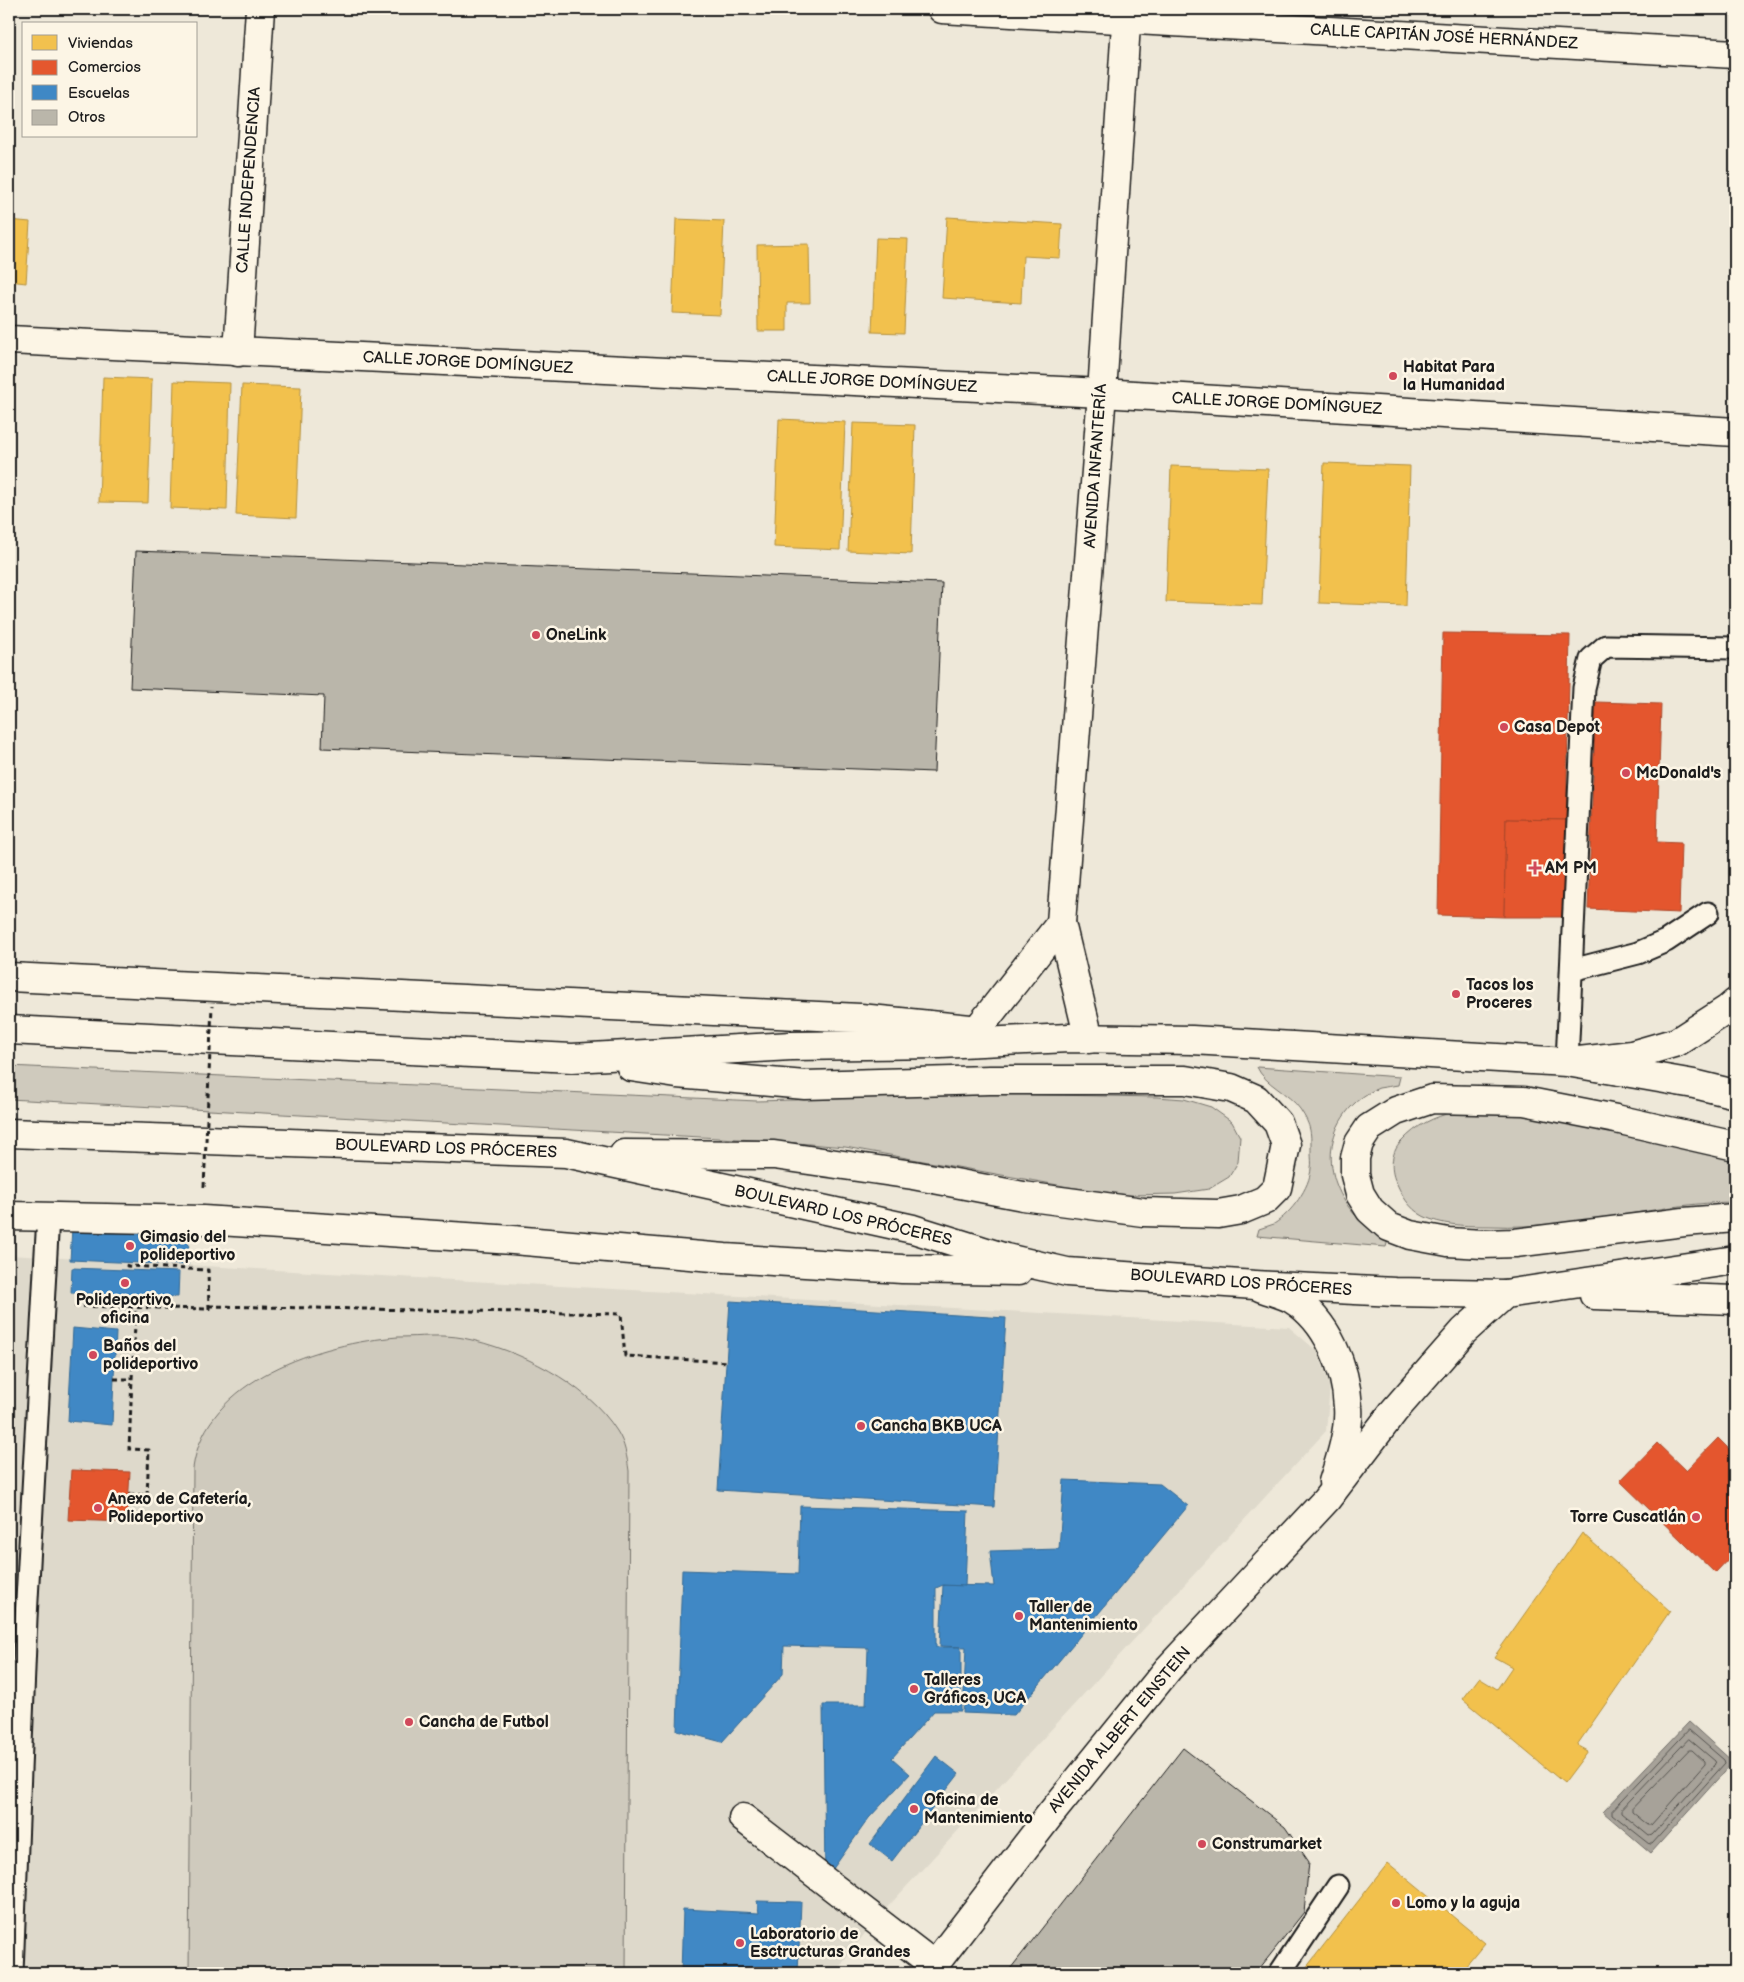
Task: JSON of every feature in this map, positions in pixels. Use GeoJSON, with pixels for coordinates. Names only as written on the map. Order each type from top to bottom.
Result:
{"type":"FeatureCollection","features":[{"type":"Feature","properties":{"kind":"main road","name":"CALLE INDEPENDENCIA"},"geometry":{"type":"LineString","coordinates":[[238,352],[260,9]]}},
{"type":"Feature","properties":{"kind":"main road","name":"CALLE CAPITÁN JOSÉ HERNÁNDEZ"},"geometry":{"type":"LineString","coordinates":[[942,9],[1127,14],[1735,54]]}},
{"type":"Feature","properties":{"kind":"main road","name":"AVENIDA INFANTERÍA"},"geometry":{"type":"LineString","coordinates":[[1079,1039],[1061,924],[1102,394],[1127,14]]}},
{"type":"Feature","properties":{"kind":"main road","name":"CALLE JORGE DOMÍNGUEZ"},"geometry":{"type":"LineString","coordinates":[[9,340],[1102,394],[1735,432]]}},
{"type":"Feature","properties":{"kind":"main road"},"geometry":{"type":"LineString","coordinates":[[978,1030],[1061,924]]}},
{"type":"Feature","properties":{"kind":"main road"},"geometry":{"type":"LineString","coordinates":[[9,977],[860,1018],[1079,1039]]}},
{"type":"Feature","properties":{"kind":"main road"},"geometry":{"type":"LineString","coordinates":[[1567,1062],[1632,1055],[1677,1042],[1728,1009],[1735,1002]]}},
{"type":"Feature","properties":{"kind":"main road"},"geometry":{"type":"LineString","coordinates":[[9,1030],[572,1058],[678,1074],[805,1085],[990,1080],[1185,1080],[1231,1088],[1256,1099],[1278,1123],[1286,1145],[1277,1188],[1265,1200],[1242,1210],[1218,1214],[1144,1212],[1023,1196],[913,1175],[774,1155],[566,1153]]}},
{"type":"Feature","properties":{"kind":"main road"},"geometry":{"type":"LineString","coordinates":[[572,1058],[791,1046],[940,1044],[1079,1039],[1192,1040],[1567,1062],[1694,1084],[1735,1094]]}},
{"type":"Feature","properties":{"kind":"main road"},"geometry":{"type":"LineString","coordinates":[[1735,1146],[1616,1119],[1524,1101],[1432,1099],[1396,1111],[1369,1128],[1359,1143],[1355,1158],[1355,1176],[1360,1194],[1370,1210],[1389,1227],[1410,1235],[1448,1242],[1515,1243],[1684,1222],[1735,1218]]}},
{"type":"Feature","properties":{"kind":"main road","name":"BOULEVARD LOS PRÓCERES"},"geometry":{"type":"LineString","coordinates":[[9,1133],[566,1153],[913,1229],[1006,1258],[1067,1272],[1254,1285],[1395,1292],[1505,1294],[1735,1260]]}},
{"type":"Feature","properties":{"kind":"main road"},"geometry":{"type":"LineString","coordinates":[[9,1216],[232,1222],[514,1240],[724,1258],[902,1269],[1067,1272]]}},
{"type":"Feature","properties":{"kind":"main road","name":"AVENIDA ALBERT EINSTEIN"},"geometry":{"type":"LineString","coordinates":[[1254,1285],[1292,1299],[1313,1316],[1332,1344],[1343,1373],[1349,1409],[1343,1452],[1326,1500]]}},
{"type":"Feature","properties":{"kind":"main road"},"geometry":{"type":"LineString","coordinates":[[1505,1294],[1629,1295],[1735,1300]]}},
{"type":"Feature","properties":{"kind":"main road","name":"AVENIDA ALBERT EINSTEIN"},"geometry":{"type":"LineString","coordinates":[[931,1969],[1049,1816],[1168,1669],[1326,1500],[1422,1379],[1464,1331],[1505,1294]]}},
{"type":"Feature","properties":{"kind":"main road"},"geometry":{"type":"LineString","coordinates":[[744,1818],[931,1969]]}},
{"type":"Feature","properties":{"kind":"lane"},"geometry":{"type":"LineString","coordinates":[[1567,1062],[1584,688],[1591,659],[1606,646],[1735,648]]}},
{"type":"Feature","properties":{"kind":"lane"},"geometry":{"type":"LineString","coordinates":[[1572,970],[1638,953],[1666,941],[1708,914]]}},
{"type":"Feature","properties":{"kind":"lane"},"geometry":{"type":"LineString","coordinates":[[12,1973],[26,1618],[48,1216]]}},
{"type":"Feature","properties":{"kind":"lane"},"geometry":{"type":"LineString","coordinates":[[1280,1973],[1338,1886]]}},
{"type":"Feature","properties":{"kind":"path"},"geometry":{"type":"LineString","coordinates":[[204,1187],[212,1006]]}},
{"type":"Feature","properties":{"kind":"path"},"geometry":{"type":"LineString","coordinates":[[128,1262],[127,1266],[208,1270],[209,1306]]}},
{"type":"Feature","properties":{"kind":"path"},"geometry":{"type":"LineString","coordinates":[[44,1305],[209,1309],[209,1306],[621,1314],[624,1356],[726,1362]]}},
{"type":"Feature","properties":{"kind":"path"},"geometry":{"type":"LineString","coordinates":[[128,1494],[147,1495],[149,1450],[129,1450],[136,1307]]}},
{"type":"Feature","properties":{"kind":"path"},"geometry":{"type":"LineString","coordinates":[[114,1379],[132,1379]]}},
{"type":"Feature","properties":{"kind":"shaded area"},"geometry":{"type":"Polygon","coordinates":[[[9,1066],[757,1101],[996,1094],[1157,1097],[1184,1099],[1211,1107],[1232,1122],[1240,1137],[1238,1162],[1229,1177],[1209,1189],[1175,1194],[1130,1195],[1069,1187],[845,1147],[773,1141],[9,1099],[9,1066]]]}},
{"type":"Feature","properties":{"kind":"shaded area"},"geometry":{"type":"Polygon","coordinates":[[[1257,1067],[1400,1077],[1398,1085],[1374,1090],[1353,1105],[1336,1131],[1332,1149],[1332,1167],[1337,1185],[1345,1202],[1371,1230],[1388,1240],[1386,1247],[1257,1236],[1259,1229],[1274,1224],[1287,1213],[1303,1192],[1310,1176],[1311,1140],[1307,1121],[1300,1109],[1290,1098],[1271,1084],[1257,1067]]]}},
{"type":"Feature","properties":{"kind":"shaded area"},"geometry":{"type":"Polygon","coordinates":[[[1456,1111],[1551,1114],[1735,1157],[1735,1202],[1695,1204],[1578,1221],[1525,1226],[1460,1225],[1430,1219],[1414,1210],[1403,1195],[1393,1174],[1393,1157],[1397,1146],[1413,1131],[1433,1119],[1456,1111]]]}},
{"type":"Feature","properties":{"kind":"shaded area"},"geometry":{"type":"Polygon","coordinates":[[[9,1255],[1289,1327],[1318,1352],[1330,1386],[1326,1431],[872,1924],[835,1973],[9,1973],[9,1255]]]}},
{"type":"Feature","properties":{"kind":"shaded area","name":"Cancha de Futbol"},"geometry":{"type":"Polygon","coordinates":[[[439,1336],[463,1338],[506,1350],[528,1360],[570,1383],[588,1398],[604,1414],[617,1431],[624,1445],[629,1471],[626,1973],[189,1973],[193,1468],[202,1437],[220,1410],[243,1389],[272,1371],[303,1357],[335,1347],[398,1337],[439,1336]]]}},
{"type":"Feature","properties":{"kind":"water"},"geometry":{"type":"Polygon","coordinates":[[[1689,1722],[1733,1762],[1651,1853],[1603,1812],[1689,1722]]]}},
{"type":"Feature","properties":{"kind":"building: Viviendas"},"geometry":{"type":"Polygon","coordinates":[[[947,217],[1062,224],[1060,258],[1023,256],[1021,303],[942,298],[947,217]]]}},
{"type":"Feature","properties":{"kind":"building: Viviendas"},"geometry":{"type":"Polygon","coordinates":[[[676,219],[724,221],[720,315],[672,313],[676,219]]]}},
{"type":"Feature","properties":{"kind":"building: Viviendas"},"geometry":{"type":"Polygon","coordinates":[[[9,220],[30,222],[26,283],[9,281],[9,220]]]}},
{"type":"Feature","properties":{"kind":"building: Viviendas"},"geometry":{"type":"Polygon","coordinates":[[[876,238],[908,239],[904,333],[872,332],[876,238]]]}},
{"type":"Feature","properties":{"kind":"building: Viviendas"},"geometry":{"type":"Polygon","coordinates":[[[809,244],[810,303],[787,303],[787,331],[758,331],[757,245],[809,244]]]}},
{"type":"Feature","properties":{"kind":"building: Viviendas"},"geometry":{"type":"Polygon","coordinates":[[[103,377],[152,379],[148,503],[99,502],[103,377]]]}},
{"type":"Feature","properties":{"kind":"building: Viviendas"},"geometry":{"type":"Polygon","coordinates":[[[174,381],[230,383],[227,510],[170,508],[174,381]]]}},
{"type":"Feature","properties":{"kind":"building: Viviendas"},"geometry":{"type":"Polygon","coordinates":[[[242,385],[301,387],[296,518],[236,515],[242,385]]]}},
{"type":"Feature","properties":{"kind":"building: Viviendas"},"geometry":{"type":"Polygon","coordinates":[[[779,419],[845,422],[840,550],[774,547],[779,419]]]}},
{"type":"Feature","properties":{"kind":"building: Viviendas"},"geometry":{"type":"Polygon","coordinates":[[[853,423],[915,425],[911,554],[848,551],[853,423]]]}},
{"type":"Feature","properties":{"kind":"building: Viviendas"},"geometry":{"type":"Polygon","coordinates":[[[1324,463],[1410,466],[1406,606],[1319,603],[1324,463]]]}},
{"type":"Feature","properties":{"kind":"building: Viviendas"},"geometry":{"type":"Polygon","coordinates":[[[1171,466],[1268,469],[1262,605],[1166,602],[1171,466]]]}},
{"type":"Feature","properties":{"kind":"building: Viviendas"},"geometry":{"type":"Polygon","coordinates":[[[1582,1533],[1670,1611],[1577,1745],[1588,1751],[1564,1783],[1463,1699],[1479,1678],[1497,1689],[1512,1667],[1494,1657],[1582,1533]]]}},
{"type":"Feature","properties":{"kind":"building: Viviendas","name":"Lomo y la aguja"},"geometry":{"type":"Polygon","coordinates":[[[1388,1863],[1485,1943],[1460,1973],[1302,1973],[1388,1863]]]}},
{"type":"Feature","properties":{"kind":"building: Comercios","name":"Casa Depot"},"geometry":{"type":"Polygon","coordinates":[[[1443,633],[1570,635],[1566,820],[1506,819],[1504,917],[1438,915],[1443,633]]]}},
{"type":"Feature","properties":{"kind":"building: Comercios","name":"McDonald's"},"geometry":{"type":"Polygon","coordinates":[[[1596,702],[1661,704],[1657,842],[1681,843],[1679,913],[1588,909],[1596,702]]]}},
{"type":"Feature","properties":{"kind":"building: Comercios","name":"AM PM"},"geometry":{"type":"Polygon","coordinates":[[[1506,819],[1566,820],[1564,917],[1504,917],[1506,819]]]}},
{"type":"Feature","properties":{"kind":"building: Comercios","name":"Torre Cuscatlán"},"geometry":{"type":"Polygon","coordinates":[[[1718,1438],[1735,1455],[1735,1552],[1715,1573],[1620,1481],[1657,1443],[1686,1471],[1718,1438]]]}},
{"type":"Feature","properties":{"kind":"building: Comercios","name":"Anexo de Cafetería, Polideportivo"},"geometry":{"type":"Polygon","coordinates":[[[71,1470],[130,1472],[127,1522],[68,1520],[71,1470]]]}},
{"type":"Feature","properties":{"kind":"building: Escuelas","name":"Gimasio del polideportivo"},"geometry":{"type":"Polygon","coordinates":[[[72,1228],[189,1233],[188,1265],[70,1260],[72,1228]]]}},
{"type":"Feature","properties":{"kind":"building: Escuelas","name":"Polideportivo, oficina"},"geometry":{"type":"Polygon","coordinates":[[[72,1268],[179,1272],[178,1297],[71,1293],[72,1268]]]}},
{"type":"Feature","properties":{"kind":"building: Escuelas","name":"Cancha BKB UCA"},"geometry":{"type":"Polygon","coordinates":[[[730,1301],[1006,1318],[994,1507],[718,1490],[730,1301]]]}},
{"type":"Feature","properties":{"kind":"building: Escuelas","name":"Baños del polideportivo"},"geometry":{"type":"Polygon","coordinates":[[[73,1328],[116,1332],[112,1425],[68,1421],[73,1328]]]}},
{"type":"Feature","properties":{"kind":"building: Escuelas","name":"Taller de Mantenimiento"},"geometry":{"type":"Polygon","coordinates":[[[1064,1480],[1160,1484],[1188,1506],[1014,1715],[963,1713],[966,1647],[940,1646],[943,1585],[994,1586],[990,1551],[1059,1549],[1064,1480]]]}},
{"type":"Feature","properties":{"kind":"building: Escuelas","name":"Talleres Gráficos, UCA"},"geometry":{"type":"Polygon","coordinates":[[[800,1506],[968,1511],[965,1586],[943,1585],[936,1588],[936,1647],[961,1647],[961,1711],[934,1711],[892,1758],[910,1774],[869,1818],[825,1880],[823,1705],[866,1705],[868,1648],[784,1646],[783,1674],[722,1742],[677,1730],[682,1570],[798,1574],[800,1506]]]}},
{"type":"Feature","properties":{"kind":"building: Escuelas","name":"Oficina de Mantenimiento"},"geometry":{"type":"Polygon","coordinates":[[[936,1756],[959,1774],[892,1861],[870,1844],[936,1756]]]}},
{"type":"Feature","properties":{"kind":"building: Escuelas","name":"Laboratorio de Esctructuras Grandes"},"geometry":{"type":"Polygon","coordinates":[[[757,1901],[801,1902],[798,1973],[681,1973],[683,1909],[759,1913],[757,1901]]]}},
{"type":"Feature","properties":{"kind":"building: Otros","name":"OneLink"},"geometry":{"type":"Polygon","coordinates":[[[136,551],[942,583],[934,772],[322,748],[324,696],[130,688],[136,551]]]}},
{"type":"Feature","properties":{"kind":"building: Otros","name":"Construmarket"},"geometry":{"type":"Polygon","coordinates":[[[1183,1748],[1285,1827],[1309,1862],[1304,1912],[1256,1973],[1007,1973],[1183,1748]]]}},
{"type":"Feature","properties":{"kind":"place","name":"Habitat Para la Humanidad"},"geometry":{"type":"Point","coordinates":[1393,376]}},
{"type":"Feature","properties":{"kind":"place","name":"OneLink"},"geometry":{"type":"Point","coordinates":[536,635]}},
{"type":"Feature","properties":{"kind":"place","name":"Casa Depot"},"geometry":{"type":"Point","coordinates":[1504,727]}},
{"type":"Feature","properties":{"kind":"place","name":"McDonald's"},"geometry":{"type":"Point","coordinates":[1626,773]}},
{"type":"Feature","properties":{"kind":"place","name":"AM PM"},"geometry":{"type":"Point","coordinates":[1535,868]}},
{"type":"Feature","properties":{"kind":"place","name":"Tacos los Proceres"},"geometry":{"type":"Point","coordinates":[1456,994]}},
{"type":"Feature","properties":{"kind":"place","name":"Gimasio del polideportivo"},"geometry":{"type":"Point","coordinates":[130,1246]}},
{"type":"Feature","properties":{"kind":"place","name":"Polideportivo, oficina"},"geometry":{"type":"Point","coordinates":[125,1283]}},
{"type":"Feature","properties":{"kind":"place","name":"Baños del polideportivo"},"geometry":{"type":"Point","coordinates":[93,1355]}},
{"type":"Feature","properties":{"kind":"place","name":"Cancha BKB UCA"},"geometry":{"type":"Point","coordinates":[861,1426]}},
{"type":"Feature","properties":{"kind":"place","name":"Anexo de Cafetería, Polideportivo"},"geometry":{"type":"Point","coordinates":[98,1508]}},
{"type":"Feature","properties":{"kind":"place","name":"Torre Cuscatlán"},"geometry":{"type":"Point","coordinates":[1696,1517]}},
{"type":"Feature","properties":{"kind":"place","name":"Taller de Mantenimiento"},"geometry":{"type":"Point","coordinates":[1019,1616]}},
{"type":"Feature","properties":{"kind":"place","name":"Talleres Gráficos, UCA"},"geometry":{"type":"Point","coordinates":[914,1689]}},
{"type":"Feature","properties":{"kind":"place","name":"Cancha de Futbol"},"geometry":{"type":"Point","coordinates":[409,1722]}},
{"type":"Feature","properties":{"kind":"place","name":"Oficina de Mantenimiento"},"geometry":{"type":"Point","coordinates":[914,1809]}},
{"type":"Feature","properties":{"kind":"place","name":"Construmarket"},"geometry":{"type":"Point","coordinates":[1202,1844]}},
{"type":"Feature","properties":{"kind":"place","name":"Lomo y la aguja"},"geometry":{"type":"Point","coordinates":[1396,1903]}},
{"type":"Feature","properties":{"kind":"place","name":"Laboratorio de Esctructuras Grandes"},"geometry":{"type":"Point","coordinates":[740,1943]}}]}
